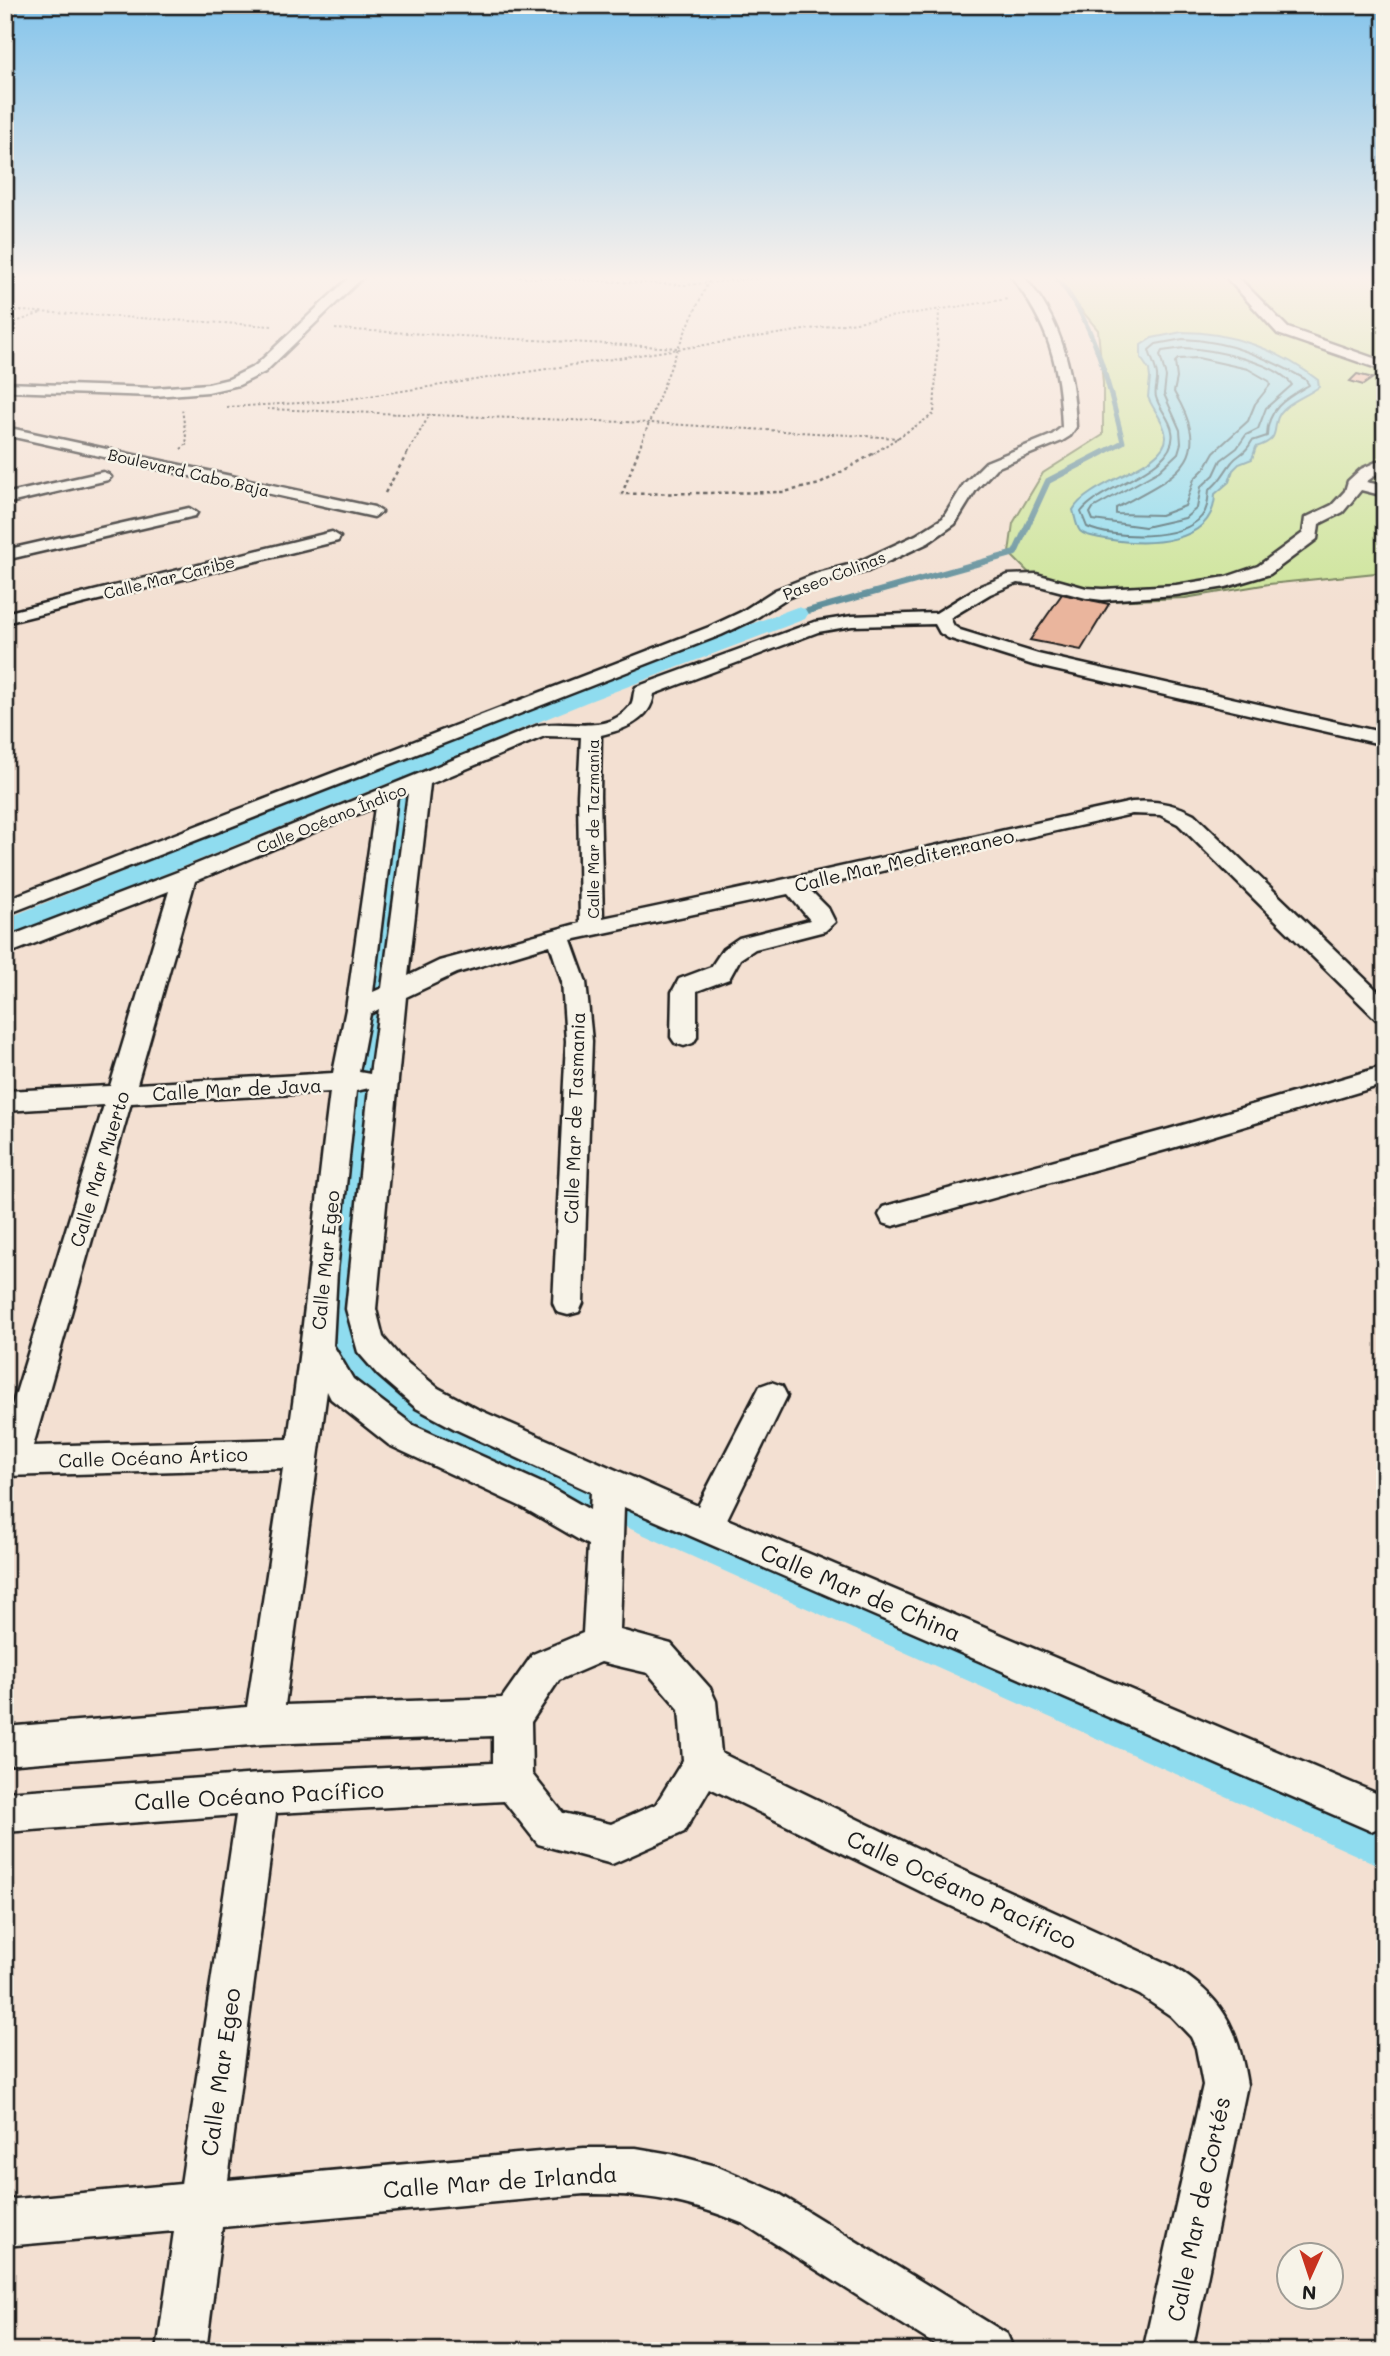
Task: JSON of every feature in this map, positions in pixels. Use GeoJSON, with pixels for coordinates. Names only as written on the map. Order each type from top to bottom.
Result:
{"type":"FeatureCollection","features":[{"type":"Feature","properties":{"kind":"street"},"geometry":{"type":"LineString","coordinates":[[5,387],[155,392],[214,386]]}},
{"type":"Feature","properties":{"kind":"street","name":"Paseo Colinas"},"geometry":{"type":"LineString","coordinates":[[628,679],[747,616],[781,594],[824,577],[862,567],[922,539],[949,521],[970,487],[991,465],[1065,433],[1069,427],[1066,386]]}},
{"type":"Feature","properties":{"kind":"street","name":"Boulevard Cabo Baja"},"geometry":{"type":"LineString","coordinates":[[5,431],[374,512]]}},
{"type":"Feature","properties":{"kind":"street"},"geometry":{"type":"LineString","coordinates":[[628,679],[814,627],[852,621],[941,618],[946,612],[1008,580],[1028,579],[1088,593],[1143,594],[1206,585],[1258,572],[1311,535],[1311,521],[1341,506],[1354,484],[1369,469],[1385,462]]}},
{"type":"Feature","properties":{"kind":"street"},"geometry":{"type":"LineString","coordinates":[[5,499],[103,477]]}},
{"type":"Feature","properties":{"kind":"street"},"geometry":{"type":"LineString","coordinates":[[1354,484],[1385,491]]}},
{"type":"Feature","properties":{"kind":"street"},"geometry":{"type":"LineString","coordinates":[[5,555],[188,513]]}},
{"type":"Feature","properties":{"kind":"street","name":"Calle Mar Caribe"},"geometry":{"type":"LineString","coordinates":[[5,618],[332,537]]}},
{"type":"Feature","properties":{"kind":"street"},"geometry":{"type":"LineString","coordinates":[[941,618],[946,629],[954,634],[1033,659],[1385,739]]}},
{"type":"Feature","properties":{"kind":"street","name":"Calle Océano Índico"},"geometry":{"type":"LineString","coordinates":[[5,908],[345,776],[528,719],[628,679],[643,701],[634,715],[591,731],[528,719],[419,782],[5,947]]}},
{"type":"Feature","properties":{"kind":"street","name":"Calle Mar de Tazmania"},"geometry":{"type":"LineString","coordinates":[[591,731],[589,796],[592,928]]}},
{"type":"Feature","properties":{"kind":"street","name":"Calle Mar Egeo"},"geometry":{"type":"LineString","coordinates":[[369,1343],[361,1309],[382,1078],[419,782]]}},
{"type":"Feature","properties":{"kind":"street","name":"Calle Mar Egeo"},"geometry":{"type":"LineString","coordinates":[[263,1725],[317,1347],[321,1271],[345,1083],[359,1009],[388,794]]}},
{"type":"Feature","properties":{"kind":"street","name":"Calle Mar Mediterraneo"},"geometry":{"type":"LineString","coordinates":[[359,1009],[394,990],[448,967],[558,935],[793,886],[939,850],[1132,808],[1170,810],[1186,820],[1385,1013]]}},
{"type":"Feature","properties":{"kind":"street","name":"Calle Mar Muerto"},"geometry":{"type":"LineString","coordinates":[[9,1461],[122,1095],[185,877]]}},
{"type":"Feature","properties":{"kind":"street"},"geometry":{"type":"LineString","coordinates":[[684,1037],[684,992],[688,985],[720,973],[731,954],[747,943],[817,926],[823,922],[820,913],[793,886]]}},
{"type":"Feature","properties":{"kind":"street","name":"Calle Mar de Tasmania"},"geometry":{"type":"LineString","coordinates":[[558,935],[574,982],[579,1041],[568,1303]]}},
{"type":"Feature","properties":{"kind":"street"},"geometry":{"type":"LineString","coordinates":[[893,1214],[1169,1139],[1385,1076]]}},
{"type":"Feature","properties":{"kind":"street","name":"Calle Mar de Java"},"geometry":{"type":"LineString","coordinates":[[5,1101],[345,1083],[382,1078]]}},
{"type":"Feature","properties":{"kind":"street","name":"Calle Mar de China"},"geometry":{"type":"LineString","coordinates":[[369,1343],[389,1366],[427,1398],[608,1486],[1371,1811]]}},
{"type":"Feature","properties":{"kind":"street"},"geometry":{"type":"LineString","coordinates":[[317,1347],[342,1389],[401,1435],[536,1497],[604,1534]]}},
{"type":"Feature","properties":{"kind":"street"},"geometry":{"type":"LineString","coordinates":[[706,1526],[771,1396]]}},
{"type":"Feature","properties":{"kind":"street","name":"Calle Océano Ártico"},"geometry":{"type":"LineString","coordinates":[[9,1461],[302,1453]]}},
{"type":"Feature","properties":{"kind":"street"},"geometry":{"type":"LineString","coordinates":[[601,1644],[608,1486]]}},
{"type":"Feature","properties":{"kind":"street"},"geometry":{"type":"LineString","coordinates":[[601,1644],[658,1657],[697,1701],[703,1764],[670,1818],[612,1844],[552,1830],[513,1782],[512,1717],[547,1667],[601,1644]]}},
{"type":"Feature","properties":{"kind":"street"},"geometry":{"type":"LineString","coordinates":[[5,1746],[263,1725],[512,1717]]}},
{"type":"Feature","properties":{"kind":"street","name":"Calle Océano Pacífico"},"geometry":{"type":"LineString","coordinates":[[703,1764],[944,1882],[1155,1980],[1184,1997],[1212,2027]]}},
{"type":"Feature","properties":{"kind":"street","name":"Calle Océano Pacífico"},"geometry":{"type":"LineString","coordinates":[[5,1812],[259,1794],[513,1782]]}},
{"type":"Feature","properties":{"kind":"street","name":"Calle Mar Egeo"},"geometry":{"type":"LineString","coordinates":[[181,2351],[259,1794]]}},
{"type":"Feature","properties":{"kind":"street","name":"Calle Mar de Cortés"},"geometry":{"type":"LineString","coordinates":[[1167,2351],[1225,2085],[1221,2052],[1212,2027]]}},
{"type":"Feature","properties":{"kind":"street","name":"Calle Mar de Irlanda"},"geometry":{"type":"LineString","coordinates":[[5,2223],[584,2171],[636,2171],[716,2189],[760,2208],[990,2351]]}},
{"type":"Feature","properties":{"kind":"path"},"geometry":{"type":"LineString","coordinates":[[242,408],[336,401],[435,386]]}},
{"type":"Feature","properties":{"kind":"path"},"geometry":{"type":"LineString","coordinates":[[665,386],[622,494],[784,492],[820,484],[901,438],[933,414],[935,386]]}},
{"type":"Feature","properties":{"kind":"path"},"geometry":{"type":"LineString","coordinates":[[161,466],[187,444],[181,403]]}},
{"type":"Feature","properties":{"kind":"path"},"geometry":{"type":"LineString","coordinates":[[217,406],[651,423],[901,438]]}},
{"type":"Feature","properties":{"kind":"path"},"geometry":{"type":"LineString","coordinates":[[374,512],[430,414]]}},
{"type":"Feature","properties":{"kind":"green space"},"geometry":{"type":"Polygon","coordinates":[[[1103,386],[1385,386],[1385,572],[1269,584],[1185,598],[1106,601],[1051,588],[1032,576],[1009,553],[1013,523],[1043,473],[1103,435],[1103,386]]]}},
{"type":"Feature","properties":{"kind":"water"},"geometry":{"type":"Polygon","coordinates":[[[1149,386],[1319,387],[1280,413],[1271,439],[1256,447],[1252,459],[1239,464],[1233,470],[1229,482],[1215,494],[1212,511],[1203,524],[1190,533],[1157,542],[1122,541],[1085,534],[1079,529],[1073,510],[1081,500],[1154,457],[1163,447],[1165,432],[1148,397],[1149,386]]]}},
{"type":"Feature","properties":{"kind":"building"},"geometry":{"type":"Polygon","coordinates":[[[1062,594],[1109,604],[1081,650],[1030,640],[1062,594]]]}},
{"type":"Feature","properties":{"kind":"waterway"},"geometry":{"type":"LineString","coordinates":[[1100,454],[1123,442],[1108,386]]}},
{"type":"Feature","properties":{"kind":"waterway"},"geometry":{"type":"LineString","coordinates":[[797,614],[1015,553],[1048,481],[1104,452]]}},
{"type":"Feature","properties":{"kind":"waterway"},"geometry":{"type":"LineString","coordinates":[[5,930],[578,697],[797,614]]}},
{"type":"Feature","properties":{"kind":"waterway"},"geometry":{"type":"LineString","coordinates":[[404,768],[342,1320],[370,1375],[429,1420],[1385,1843]]}}]}
